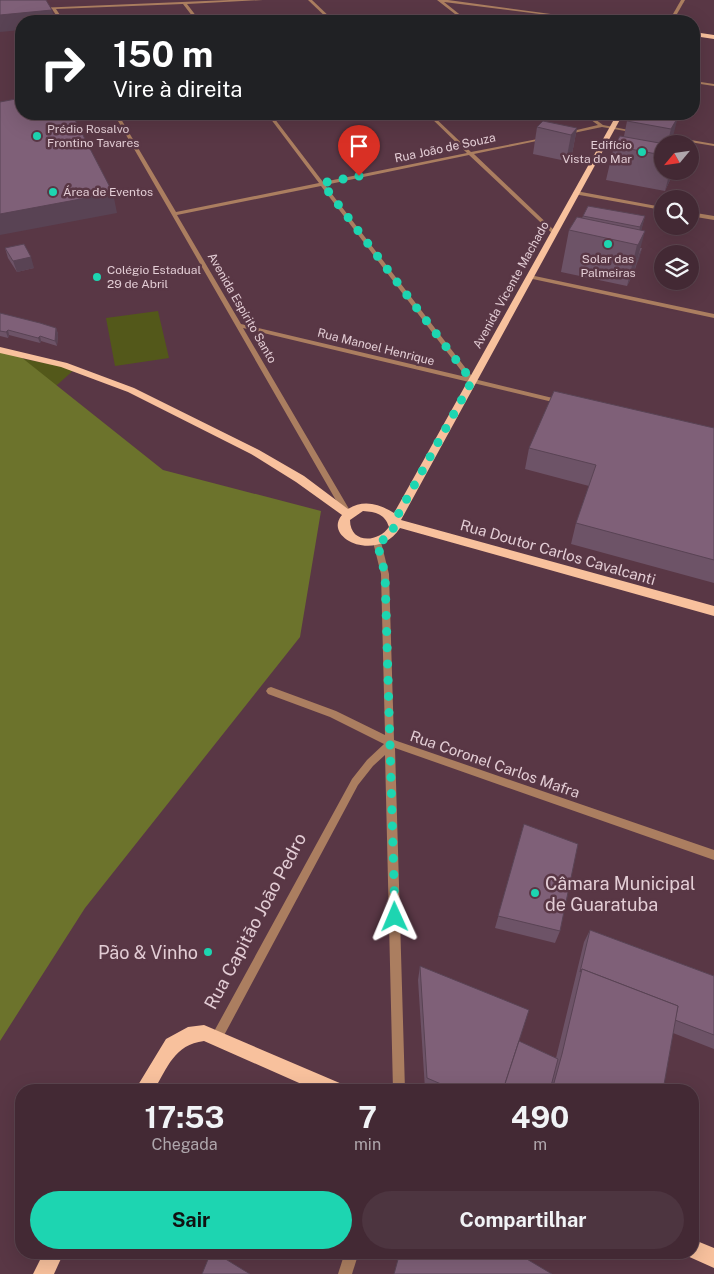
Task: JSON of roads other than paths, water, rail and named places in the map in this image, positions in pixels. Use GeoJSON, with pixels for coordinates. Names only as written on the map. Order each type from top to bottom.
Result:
{"type":"FeatureCollection","features":[{"type":"Feature","properties":{"kind":"main road"},"geometry":{"type":"LineString","coordinates":[[700,35],[714,36]]}},
{"type":"Feature","properties":{"kind":"main road","name":"Avenida Vicente Machado"},"geometry":{"type":"LineString","coordinates":[[394,522],[617,120]]}},
{"type":"Feature","properties":{"kind":"main road"},"geometry":{"type":"LineString","coordinates":[[0,350],[64,365],[131,390],[255,452],[300,479],[348,514]]}},
{"type":"Feature","properties":{"kind":"main road"},"geometry":{"type":"LineString","coordinates":[[370,506],[386,511],[394,522],[395,527],[389,536],[377,542],[361,542],[348,535],[343,524],[348,514],[354,510],[370,506]]}},
{"type":"Feature","properties":{"kind":"main road","name":"Rua Doutor Carlos Cavalcanti"},"geometry":{"type":"LineString","coordinates":[[394,522],[714,611]]}},
{"type":"Feature","properties":{"kind":"main road"},"geometry":{"type":"LineString","coordinates":[[148,1084],[172,1045],[188,1035],[204,1033],[323,1084]]}},
{"type":"Feature","properties":{"kind":"main road"},"geometry":{"type":"LineString","coordinates":[[699,1251],[714,1258]]}},
{"type":"Feature","properties":{"kind":"main road"},"geometry":{"type":"LineString","coordinates":[[43,1274],[51,1259]]}},
{"type":"Feature","properties":{"kind":"street"},"geometry":{"type":"LineString","coordinates":[[36,8],[261,0]]}},
{"type":"Feature","properties":{"kind":"street"},"geometry":{"type":"LineString","coordinates":[[310,0],[326,15]]}},
{"type":"Feature","properties":{"kind":"street"},"geometry":{"type":"LineString","coordinates":[[439,0],[549,15]]}},
{"type":"Feature","properties":{"kind":"street"},"geometry":{"type":"LineString","coordinates":[[439,0],[458,15]]}},
{"type":"Feature","properties":{"kind":"street"},"geometry":{"type":"LineString","coordinates":[[674,15],[683,0]]}},
{"type":"Feature","properties":{"kind":"street"},"geometry":{"type":"LineString","coordinates":[[185,4],[193,15]]}},
{"type":"Feature","properties":{"kind":"street"},"geometry":{"type":"LineString","coordinates":[[54,8],[58,15]]}},
{"type":"Feature","properties":{"kind":"street"},"geometry":{"type":"LineString","coordinates":[[700,83],[714,85]]}},
{"type":"Feature","properties":{"kind":"street","name":"Avenida Espírito Santo"},"geometry":{"type":"LineString","coordinates":[[119,120],[348,514]]}},
{"type":"Feature","properties":{"kind":"street"},"geometry":{"type":"LineString","coordinates":[[274,120],[472,381]]}},
{"type":"Feature","properties":{"kind":"street"},"geometry":{"type":"LineString","coordinates":[[435,120],[554,233]]}},
{"type":"Feature","properties":{"kind":"street"},"geometry":{"type":"LineString","coordinates":[[594,120],[602,126],[640,132]]}},
{"type":"Feature","properties":{"kind":"street","name":"Rua João de Souza"},"geometry":{"type":"LineString","coordinates":[[174,214],[602,126]]}},
{"type":"Feature","properties":{"kind":"street"},"geometry":{"type":"LineString","coordinates":[[699,143],[714,145]]}},
{"type":"Feature","properties":{"kind":"street"},"geometry":{"type":"LineString","coordinates":[[576,193],[654,208]]}},
{"type":"Feature","properties":{"kind":"street"},"geometry":{"type":"LineString","coordinates":[[699,216],[714,218]]}},
{"type":"Feature","properties":{"kind":"street"},"geometry":{"type":"LineString","coordinates":[[530,277],[714,316]]}},
{"type":"Feature","properties":{"kind":"street","name":"Rua Manoel Henrique"},"geometry":{"type":"LineString","coordinates":[[238,325],[569,404]]}},
{"type":"Feature","properties":{"kind":"street"},"geometry":{"type":"LineString","coordinates":[[377,542],[385,574],[399,1084]]}},
{"type":"Feature","properties":{"kind":"street","name":"Rua Coronel Carlos Mafra"},"geometry":{"type":"LineString","coordinates":[[270,691],[333,714],[391,744],[714,855]]}},
{"type":"Feature","properties":{"kind":"street","name":"Rua Capitão João Pedro"},"geometry":{"type":"LineString","coordinates":[[217,1037],[355,782],[370,763],[391,744]]}},
{"type":"Feature","properties":{"kind":"street"},"geometry":{"type":"LineString","coordinates":[[345,1274],[350,1259]]}},
{"type":"Feature","properties":{"kind":"place","name":"Prédio Rosalvo Frontino Tavares"},"geometry":{"type":"Point","coordinates":[37,136]}},
{"type":"Feature","properties":{"kind":"place","name":"Edifício Vista do Mar"},"geometry":{"type":"Point","coordinates":[642,152]}},
{"type":"Feature","properties":{"kind":"place","name":"Área de Eventos"},"geometry":{"type":"Point","coordinates":[53,192]}},
{"type":"Feature","properties":{"kind":"place","name":"Solar das Palmeiras"},"geometry":{"type":"Point","coordinates":[608,244]}},
{"type":"Feature","properties":{"kind":"place","name":"Colégio Estadual 29 de Abril"},"geometry":{"type":"Point","coordinates":[97,277]}},
{"type":"Feature","properties":{"kind":"place","name":"Câmara Municipal de Guaratuba"},"geometry":{"type":"Point","coordinates":[535,893]}},
{"type":"Feature","properties":{"kind":"place","name":"Pão & Vinho"},"geometry":{"type":"Point","coordinates":[208,952]}}]}
